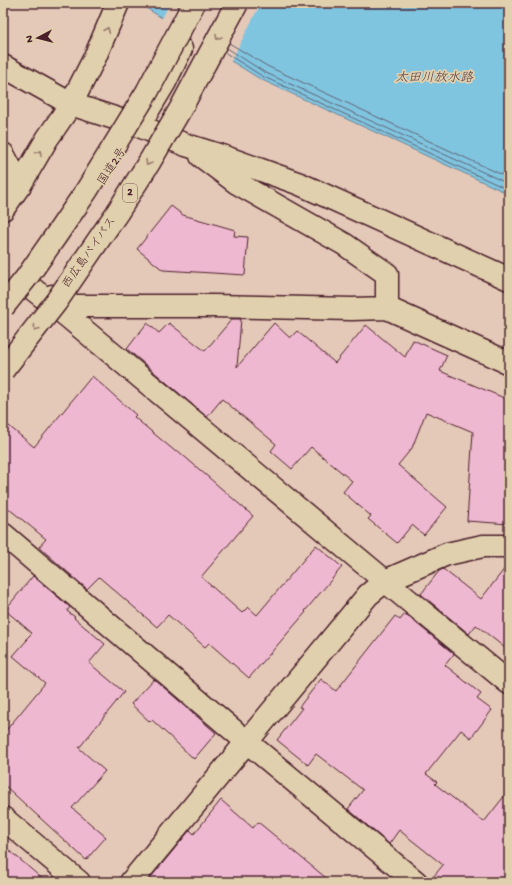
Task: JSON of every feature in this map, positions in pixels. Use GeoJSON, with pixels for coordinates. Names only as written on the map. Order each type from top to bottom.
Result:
{"type":"FeatureCollection","features":[{"type":"Feature","properties":{"kind":"main road"},"geometry":{"type":"LineString","coordinates":[[3,209],[20,185],[47,139],[71,104],[95,57],[118,3]]}},
{"type":"Feature","properties":{"kind":"main road"},"geometry":{"type":"LineString","coordinates":[[3,307],[44,252],[87,190],[147,92],[194,3]]}},
{"type":"Feature","properties":{"kind":"main road","name":"国道2号"},"geometry":{"type":"LineString","coordinates":[[3,320],[106,179],[165,82],[203,3]]}},
{"type":"Feature","properties":{"kind":"main road","name":"西広島バイパス"},"geometry":{"type":"LineString","coordinates":[[3,370],[56,302],[117,213],[181,108],[237,3]]}},
{"type":"Feature","properties":{"kind":"main road"},"geometry":{"type":"LineString","coordinates":[[3,66],[71,104],[139,126],[186,145],[300,184],[509,279]]}},
{"type":"Feature","properties":{"kind":"main road"},"geometry":{"type":"LineString","coordinates":[[186,145],[237,183],[344,244],[387,274],[387,308]]}},
{"type":"Feature","properties":{"kind":"main road"},"geometry":{"type":"LineString","coordinates":[[3,154],[20,185]]}},
{"type":"Feature","properties":{"kind":"main road"},"geometry":{"type":"LineString","coordinates":[[29,286],[75,306],[213,306],[352,309],[387,308],[509,363]]}},
{"type":"Feature","properties":{"kind":"main road"},"geometry":{"type":"LineString","coordinates":[[29,286],[509,684]]}},
{"type":"Feature","properties":{"kind":"main road"},"geometry":{"type":"LineString","coordinates":[[3,534],[247,742],[416,882]]}},
{"type":"Feature","properties":{"kind":"main road"},"geometry":{"type":"LineString","coordinates":[[131,882],[368,595],[384,581],[447,554],[483,546],[509,546]]}},
{"type":"Feature","properties":{"kind":"main road"},"geometry":{"type":"LineString","coordinates":[[3,818],[79,882]]}},
{"type":"Feature","properties":{"kind":"water","name":"太田川放水路"},"geometry":{"type":"Polygon","coordinates":[[[138,3],[509,3],[509,194],[260,79],[138,3]]]}},
{"type":"Feature","properties":{"kind":"pier"},"geometry":{"type":"Polygon","coordinates":[[[170,3],[261,3],[230,63],[161,20],[170,3]]]}},
{"type":"Feature","properties":{"kind":"building"},"geometry":{"type":"Polygon","coordinates":[[[171,206],[183,215],[235,230],[234,236],[248,237],[245,275],[163,270],[137,249],[171,206]]]}},
{"type":"Feature","properties":{"kind":"building"},"geometry":{"type":"Polygon","coordinates":[[[232,319],[241,319],[237,367],[274,323],[290,338],[297,331],[335,363],[366,325],[405,357],[413,340],[447,355],[440,371],[509,400],[509,524],[467,521],[473,432],[426,412],[412,448],[398,465],[447,507],[424,535],[412,525],[397,543],[368,519],[371,516],[343,492],[352,481],[311,447],[292,469],[271,451],[276,444],[222,399],[207,417],[127,349],[147,323],[159,333],[169,323],[205,351],[232,319]]]}},
{"type":"Feature","properties":{"kind":"building"},"geometry":{"type":"Polygon","coordinates":[[[92,376],[136,415],[134,417],[176,452],[177,450],[253,516],[201,577],[242,613],[248,607],[257,615],[316,545],[342,567],[305,611],[306,612],[249,678],[209,643],[205,647],[168,615],[157,627],[99,577],[87,589],[39,547],[46,539],[3,504],[3,421],[34,447],[92,376]]]}},
{"type":"Feature","properties":{"kind":"building"},"geometry":{"type":"Polygon","coordinates":[[[509,563],[509,651],[476,625],[469,634],[421,594],[439,571],[443,569],[481,599],[509,563]]]}},
{"type":"Feature","properties":{"kind":"building"},"geometry":{"type":"Polygon","coordinates":[[[33,576],[70,607],[67,611],[105,644],[89,663],[124,692],[79,748],[105,771],[72,808],[106,837],[86,860],[3,784],[3,734],[45,683],[13,656],[32,633],[5,610],[33,576]]]}},
{"type":"Feature","properties":{"kind":"building"},"geometry":{"type":"Polygon","coordinates":[[[405,614],[454,654],[445,665],[481,694],[477,699],[492,710],[471,738],[461,730],[426,774],[437,782],[435,784],[484,822],[509,790],[509,882],[429,882],[443,865],[399,830],[389,844],[348,809],[363,790],[316,754],[308,765],[277,740],[302,708],[299,707],[321,679],[336,691],[395,616],[400,620],[405,614]]]}},
{"type":"Feature","properties":{"kind":"building"},"geometry":{"type":"Polygon","coordinates":[[[154,679],[216,733],[194,759],[152,720],[150,722],[131,704],[154,679]]]}},
{"type":"Feature","properties":{"kind":"building"},"geometry":{"type":"Polygon","coordinates":[[[221,800],[253,828],[258,822],[331,882],[147,882],[190,830],[194,834],[221,800]]]}},
{"type":"Feature","properties":{"kind":"building"},"geometry":{"type":"Polygon","coordinates":[[[3,845],[46,882],[3,882],[3,845]]]}}]}
